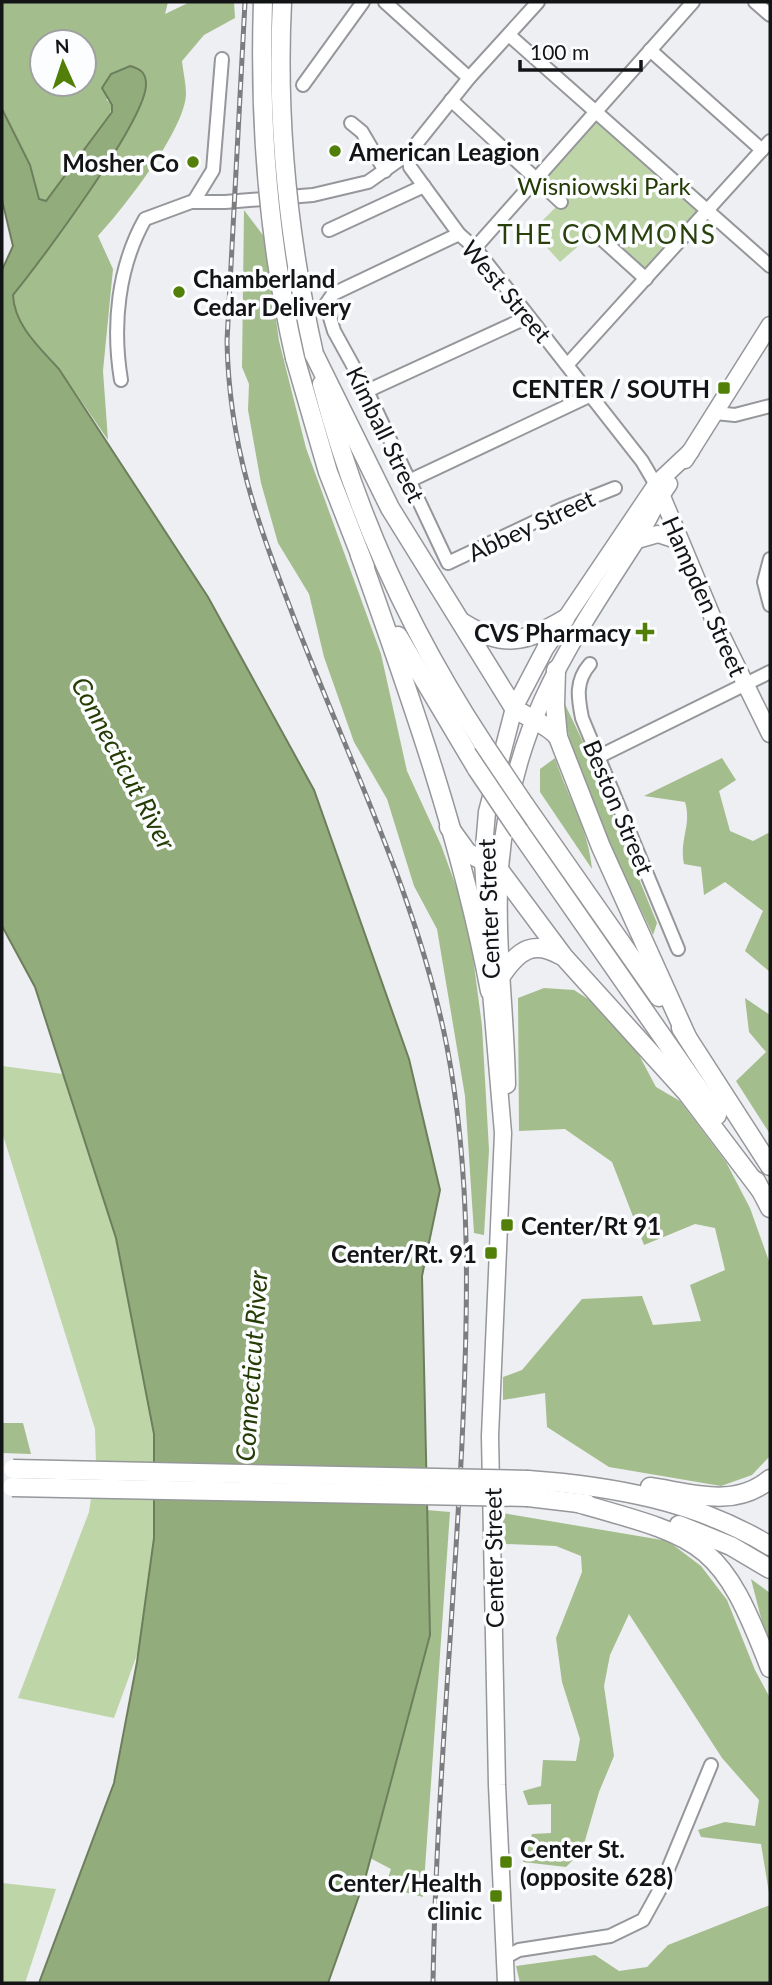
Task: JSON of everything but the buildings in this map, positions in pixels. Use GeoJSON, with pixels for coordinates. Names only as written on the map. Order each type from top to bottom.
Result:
{"type":"FeatureCollection","features":[{"type":"Feature","properties":{"kind":"highway"},"geometry":{"type":"LineString","coordinates":[[263,2],[262,80],[267,194],[278,276],[295,358],[325,463],[401,671],[477,921],[490,991]]}},
{"type":"Feature","properties":{"kind":"highway"},"geometry":{"type":"LineString","coordinates":[[282,2],[281,79],[285,182],[297,274],[314,354],[344,460],[383,562],[427,651],[483,743],[687,1037],[770,1167]]}},
{"type":"Feature","properties":{"kind":"highway"},"geometry":{"type":"LineString","coordinates":[[314,354],[373,478],[514,708],[532,722],[544,725],[558,737]]}},
{"type":"Feature","properties":{"kind":"highway"},"geometry":{"type":"LineString","coordinates":[[360,555],[413,664],[477,769],[701,1089],[766,1200]]}},
{"type":"Feature","properties":{"kind":"highway"},"geometry":{"type":"LineString","coordinates":[[460,621],[485,636],[512,640],[527,639],[565,619]]}},
{"type":"Feature","properties":{"kind":"highway"},"geometry":{"type":"LineString","coordinates":[[556,670],[558,737],[601,847],[687,1037]]}},
{"type":"Feature","properties":{"kind":"highway"},"geometry":{"type":"LineString","coordinates":[[449,827],[467,852],[483,859],[500,872],[564,957],[687,1093],[766,1200]]}},
{"type":"Feature","properties":{"kind":"highway"},"geometry":{"type":"LineString","coordinates":[[503,973],[517,954],[526,949],[549,948],[564,957]]}},
{"type":"Feature","properties":{"kind":"highway"},"geometry":{"type":"LineString","coordinates":[[7,1478],[528,1489],[565,1483],[628,1484],[716,1498],[746,1493],[770,1479]]}},
{"type":"Feature","properties":{"kind":"highway"},"geometry":{"type":"LineString","coordinates":[[565,1483],[671,1503],[726,1523],[770,1546]]}},
{"type":"Feature","properties":{"kind":"highway"},"geometry":{"type":"LineString","coordinates":[[528,1489],[668,1529],[709,1554],[726,1572],[742,1597],[770,1668]]}},
{"type":"Feature","properties":{"kind":"highway"},"geometry":{"type":"LineString","coordinates":[[578,1503],[635,1513],[692,1529],[731,1546],[770,1569]]}},
{"type":"Feature","properties":{"kind":"main road","name":"Center Street"},"geometry":{"type":"LineString","coordinates":[[506,1983],[490,1445],[503,1133],[490,991],[483,859],[492,782],[514,708],[545,649],[659,489],[691,451],[770,325]]}},
{"type":"Feature","properties":{"kind":"main road","name":"Center Street"},"geometry":{"type":"LineString","coordinates":[[503,1133],[507,1113],[500,872],[508,803],[522,745],[556,670],[585,617],[636,540],[659,489]]}},
{"type":"Feature","properties":{"kind":"main road","name":"Hampden Street"},"geometry":{"type":"LineString","coordinates":[[659,489],[679,541],[744,685],[770,734]]}},
{"type":"Feature","properties":{"kind":"main road"},"geometry":{"type":"LineString","coordinates":[[636,540],[658,534],[679,541]]}},
{"type":"Feature","properties":{"kind":"street"},"geometry":{"type":"LineString","coordinates":[[303,85],[363,2]]}},
{"type":"Feature","properties":{"kind":"street"},"geometry":{"type":"LineString","coordinates":[[385,2],[469,78]]}},
{"type":"Feature","properties":{"kind":"street"},"geometry":{"type":"LineString","coordinates":[[121,380],[116,330],[126,262],[135,236],[145,219],[173,206],[194,201],[225,202],[313,195],[362,185],[409,153],[469,78],[538,2]]}},
{"type":"Feature","properties":{"kind":"street"},"geometry":{"type":"LineString","coordinates":[[475,248],[693,2]]}},
{"type":"Feature","properties":{"kind":"street"},"geometry":{"type":"LineString","coordinates":[[755,2],[770,15]]}},
{"type":"Feature","properties":{"kind":"street"},"geometry":{"type":"LineString","coordinates":[[509,35],[770,267]]}},
{"type":"Feature","properties":{"kind":"street"},"geometry":{"type":"LineString","coordinates":[[568,364],[766,146],[650,50]]}},
{"type":"Feature","properties":{"kind":"street"},"geometry":{"type":"LineString","coordinates":[[194,201],[214,170],[222,59]]}},
{"type":"Feature","properties":{"kind":"street"},"geometry":{"type":"LineString","coordinates":[[451,100],[561,202]]}},
{"type":"Feature","properties":{"kind":"street"},"geometry":{"type":"LineString","coordinates":[[351,123],[362,132],[385,170]]}},
{"type":"Feature","properties":{"kind":"street","name":"West Street"},"geometry":{"type":"LineString","coordinates":[[409,153],[410,167],[424,186],[459,233],[475,248],[568,364],[659,489]]}},
{"type":"Feature","properties":{"kind":"street"},"geometry":{"type":"LineString","coordinates":[[329,230],[424,186]]}},
{"type":"Feature","properties":{"kind":"street"},"geometry":{"type":"LineString","coordinates":[[594,232],[646,279]]}},
{"type":"Feature","properties":{"kind":"street","name":"Kimball Street"},"geometry":{"type":"LineString","coordinates":[[448,563],[367,391],[334,331],[326,304],[333,294],[459,233]]}},
{"type":"Feature","properties":{"kind":"street"},"geometry":{"type":"LineString","coordinates":[[367,391],[528,317]]}},
{"type":"Feature","properties":{"kind":"street"},"geometry":{"type":"LineString","coordinates":[[409,481],[589,396]]}},
{"type":"Feature","properties":{"kind":"street"},"geometry":{"type":"LineString","coordinates":[[715,413],[735,415],[770,407]]}},
{"type":"Feature","properties":{"kind":"street","name":"Abbey Street"},"geometry":{"type":"LineString","coordinates":[[448,563],[562,509],[615,488]]}},
{"type":"Feature","properties":{"kind":"street"},"geometry":{"type":"LineString","coordinates":[[770,559],[764,582],[770,605]]}},
{"type":"Feature","properties":{"kind":"street","name":"Beston Street"},"geometry":{"type":"LineString","coordinates":[[590,664],[579,684],[577,696],[582,718],[678,949]]}},
{"type":"Feature","properties":{"kind":"street"},"geometry":{"type":"LineString","coordinates":[[598,757],[770,672]]}},
{"type":"Feature","properties":{"kind":"street"},"geometry":{"type":"LineString","coordinates":[[505,1958],[519,1950],[610,1936],[643,1920],[659,1891],[711,1765]]}},
{"type":"Feature","properties":{"kind":"green space","name":"Wisniowski Park"},"geometry":{"type":"Polygon","coordinates":[[[597,119],[697,211],[642,271],[598,229],[560,262],[532,231],[562,201],[541,180],[597,119]]]}},
{"type":"Feature","properties":{"kind":"green space"},"geometry":{"type":"Polygon","coordinates":[[[2,1066],[63,1074],[179,1410],[154,1538],[138,1652],[114,1718],[18,1698],[89,1512],[96,1464],[95,1429],[2,1132],[2,1066]]]}},
{"type":"Feature","properties":{"kind":"green space"},"geometry":{"type":"Polygon","coordinates":[[[2,1883],[56,1889],[25,1983],[2,1983],[2,1883]]]}},
{"type":"Feature","properties":{"kind":"shaded area"},"geometry":{"type":"Polygon","coordinates":[[[2,2],[168,2],[165,14],[190,2],[234,2],[235,18],[204,35],[182,61],[186,94],[175,128],[137,189],[98,236],[113,269],[103,371],[108,440],[61,372],[24,327],[18,317],[12,295],[78,209],[143,101],[106,99],[112,105],[104,125],[46,201],[39,199],[30,165],[2,109],[2,2]]]}},
{"type":"Feature","properties":{"kind":"shaded area"},"geometry":{"type":"Polygon","coordinates":[[[244,210],[265,238],[279,341],[306,448],[381,654],[407,771],[441,845],[468,919],[482,1026],[489,1150],[484,1235],[474,1233],[465,1096],[437,929],[414,886],[387,799],[354,742],[324,657],[309,594],[278,543],[261,483],[248,410],[249,384],[242,367],[244,210]]]}},
{"type":"Feature","properties":{"kind":"shaded area"},"geometry":{"type":"Polygon","coordinates":[[[563,700],[583,742],[657,923],[653,935],[586,791],[568,731],[563,700]]]}},
{"type":"Feature","properties":{"kind":"shaded area"},"geometry":{"type":"Polygon","coordinates":[[[555,758],[587,841],[592,869],[540,792],[540,769],[555,758]]]}},
{"type":"Feature","properties":{"kind":"shaded area"},"geometry":{"type":"Polygon","coordinates":[[[722,758],[736,780],[719,791],[730,831],[753,841],[770,832],[770,972],[745,951],[763,911],[725,882],[704,895],[701,867],[684,864],[683,847],[687,818],[685,802],[644,796],[722,758]]]}},
{"type":"Feature","properties":{"kind":"shaded area"},"geometry":{"type":"Polygon","coordinates":[[[544,988],[574,990],[599,1006],[631,1040],[656,1087],[680,1101],[726,1162],[750,1208],[770,1264],[770,1456],[752,1475],[721,1486],[609,1467],[547,1427],[545,1393],[503,1400],[503,1377],[522,1370],[582,1299],[642,1296],[653,1325],[701,1321],[690,1285],[725,1270],[715,1228],[695,1224],[644,1245],[612,1162],[565,1129],[519,1131],[518,998],[544,988]]]}},
{"type":"Feature","properties":{"kind":"shaded area"},"geometry":{"type":"Polygon","coordinates":[[[745,998],[770,1015],[770,1134],[736,1081],[766,1052],[749,1032],[745,998]]]}},
{"type":"Feature","properties":{"kind":"shaded area"},"geometry":{"type":"Polygon","coordinates":[[[2,1423],[23,1423],[31,1454],[2,1453],[2,1423]]]}},
{"type":"Feature","properties":{"kind":"shaded area"},"geometry":{"type":"Polygon","coordinates":[[[427,1510],[450,1512],[423,1897],[385,1887],[391,1869],[370,1858],[430,1635],[427,1510]]]}},
{"type":"Feature","properties":{"kind":"shaded area"},"geometry":{"type":"Polygon","coordinates":[[[502,1513],[668,1541],[701,1566],[727,1600],[755,1670],[770,1698],[770,1899],[761,1844],[701,1837],[698,1830],[725,1822],[755,1826],[759,1800],[722,1758],[629,1614],[610,1655],[604,1686],[614,1756],[599,1792],[582,1851],[566,1867],[523,1862],[532,1834],[551,1833],[551,1804],[528,1805],[523,1791],[541,1786],[543,1760],[576,1761],[580,1739],[562,1682],[556,1638],[582,1572],[581,1556],[556,1546],[505,1544],[502,1513]]]}},
{"type":"Feature","properties":{"kind":"shaded area"},"geometry":{"type":"Polygon","coordinates":[[[751,1579],[770,1593],[770,1653],[751,1579]]]}},
{"type":"Feature","properties":{"kind":"shaded area"},"geometry":{"type":"Polygon","coordinates":[[[770,1905],[770,1983],[520,1983],[516,1966],[595,1955],[619,1971],[647,1967],[668,1945],[770,1905]]]}},
{"type":"Feature","properties":{"kind":"water","name":"Connecticut River"},"geometry":{"type":"Polygon","coordinates":[[[130,66],[145,77],[142,102],[90,190],[13,295],[14,306],[23,326],[59,369],[208,597],[314,790],[409,1059],[440,1190],[422,1276],[430,1635],[365,1879],[328,1983],[39,1983],[114,1783],[137,1662],[154,1538],[154,1434],[116,1238],[35,987],[2,926],[2,270],[13,246],[2,200],[2,109],[30,165],[39,199],[46,201],[112,112],[112,105],[102,88],[111,74],[130,66]]]}},
{"type":"Feature","properties":{"kind":"railway"},"geometry":{"type":"LineString","coordinates":[[245,2],[227,341],[229,379],[239,450],[257,516],[281,583],[380,829],[418,937],[447,1047],[461,1145],[466,1244],[464,1393],[445,1713],[433,1983]]}},
{"type":"Feature","properties":{"kind":"place","name":"American Leagion"},"geometry":{"type":"Point","coordinates":[335,151]}},
{"type":"Feature","properties":{"kind":"place","name":"Mosher Co"},"geometry":{"type":"Point","coordinates":[193,162]}},
{"type":"Feature","properties":{"kind":"place","name":"Chamberland Cedar Delivery"},"geometry":{"type":"Point","coordinates":[179,292]}},
{"type":"Feature","properties":{"kind":"place","name":"CENTER / SOUTH"},"geometry":{"type":"Point","coordinates":[724,388]}},
{"type":"Feature","properties":{"kind":"place","name":"CVS Pharmacy"},"geometry":{"type":"Point","coordinates":[645,632]}},
{"type":"Feature","properties":{"kind":"place","name":"Center/Rt 91"},"geometry":{"type":"Point","coordinates":[507,1225]}},
{"type":"Feature","properties":{"kind":"place","name":"Center/Rt. 91"},"geometry":{"type":"Point","coordinates":[491,1253]}},
{"type":"Feature","properties":{"kind":"place","name":"Center St. (opposite 628)"},"geometry":{"type":"Point","coordinates":[506,1862]}},
{"type":"Feature","properties":{"kind":"place","name":"Center/Health clinic"},"geometry":{"type":"Point","coordinates":[496,1896]}},
{"type":"Feature","properties":{"kind":"district","name":"THE COMMONS"},"geometry":{"type":"Point","coordinates":[607,234]}}]}
